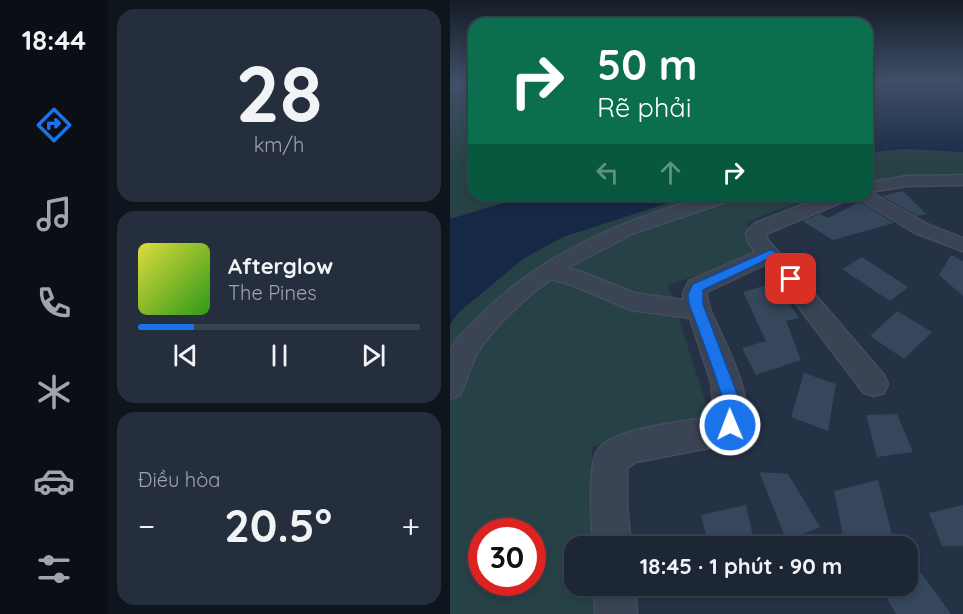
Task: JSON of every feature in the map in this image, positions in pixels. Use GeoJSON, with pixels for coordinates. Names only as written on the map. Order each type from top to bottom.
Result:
{"type":"FeatureCollection","features":[{"type":"Feature","properties":{"kind":"street"},"geometry":{"type":"LineString","coordinates":[[879,170],[925,165]]}},
{"type":"Feature","properties":{"kind":"street"},"geometry":{"type":"LineString","coordinates":[[873,187],[907,181],[963,180]]}},
{"type":"Feature","properties":{"kind":"street"},"geometry":{"type":"LineString","coordinates":[[450,386],[462,355],[497,310],[548,271],[603,239],[660,215],[708,201]]}},
{"type":"Feature","properties":{"kind":"street"},"geometry":{"type":"LineString","coordinates":[[828,201],[762,227],[756,233],[758,243],[770,254],[874,384]]}},
{"type":"Feature","properties":{"kind":"street"},"geometry":{"type":"LineString","coordinates":[[873,201],[922,229],[963,245]]}},
{"type":"Feature","properties":{"kind":"street"},"geometry":{"type":"LineString","coordinates":[[611,536],[610,460],[629,447],[719,431],[730,425],[733,415],[730,396],[695,294],[698,287],[770,254]]}},
{"type":"Feature","properties":{"kind":"street"},"geometry":{"type":"LineString","coordinates":[[548,271],[579,279],[632,301],[699,311]]}},
{"type":"Feature","properties":{"kind":"street"},"geometry":{"type":"LineString","coordinates":[[615,596],[616,614]]}},
{"type":"Feature","properties":{"kind":"green space"},"geometry":{"type":"Polygon","coordinates":[[[450,110],[468,110],[468,201],[802,201],[746,222],[765,253],[668,285],[710,416],[591,447],[604,536],[564,536],[564,596],[612,596],[614,614],[450,614],[450,110]]]}},
{"type":"Feature","properties":{"kind":"green space"},"geometry":{"type":"Polygon","coordinates":[[[873,110],[963,110],[963,174],[947,173],[873,180],[873,110]]]}},
{"type":"Feature","properties":{"kind":"water"},"geometry":{"type":"Polygon","coordinates":[[[873,110],[963,110],[963,152],[903,149],[873,152],[873,110]]]}},
{"type":"Feature","properties":{"kind":"water"},"geometry":{"type":"Polygon","coordinates":[[[510,201],[674,201],[563,237],[523,259],[458,313],[450,325],[450,219],[510,201]]]}},
{"type":"Feature","properties":{"kind":"building"},"geometry":{"type":"Polygon","coordinates":[[[903,191],[926,214],[917,216],[882,196],[903,191]]]}},
{"type":"Feature","properties":{"kind":"building"},"geometry":{"type":"Polygon","coordinates":[[[860,202],[894,223],[833,240],[802,221],[820,214],[828,218],[860,202]]]}},
{"type":"Feature","properties":{"kind":"building"},"geometry":{"type":"Polygon","coordinates":[[[951,255],[963,261],[963,296],[939,275],[951,255]]]}},
{"type":"Feature","properties":{"kind":"building"},"geometry":{"type":"Polygon","coordinates":[[[862,257],[908,287],[890,301],[842,269],[862,257]]]}},
{"type":"Feature","properties":{"kind":"building"},"geometry":{"type":"Polygon","coordinates":[[[776,282],[799,318],[786,321],[801,360],[756,375],[742,348],[766,341],[743,292],[776,282]]]}},
{"type":"Feature","properties":{"kind":"building"},"geometry":{"type":"Polygon","coordinates":[[[897,311],[932,332],[904,359],[870,336],[897,311]]]}},
{"type":"Feature","properties":{"kind":"building"},"geometry":{"type":"Polygon","coordinates":[[[804,373],[836,384],[828,431],[791,417],[804,373]]]}},
{"type":"Feature","properties":{"kind":"building"},"geometry":{"type":"Polygon","coordinates":[[[897,414],[913,452],[877,457],[866,415],[897,414]]]}},
{"type":"Feature","properties":{"kind":"building"},"geometry":{"type":"Polygon","coordinates":[[[759,472],[788,474],[820,527],[799,536],[785,536],[759,472]]]}},
{"type":"Feature","properties":{"kind":"building"},"geometry":{"type":"Polygon","coordinates":[[[878,480],[892,536],[843,536],[834,491],[878,480]]]}},
{"type":"Feature","properties":{"kind":"building"},"geometry":{"type":"Polygon","coordinates":[[[746,505],[753,536],[706,536],[701,515],[746,505]]]}},
{"type":"Feature","properties":{"kind":"building"},"geometry":{"type":"Polygon","coordinates":[[[963,505],[963,546],[942,546],[929,513],[963,505]]]}},
{"type":"Feature","properties":{"kind":"building"},"geometry":{"type":"Polygon","coordinates":[[[921,573],[951,614],[896,614],[886,596],[918,596],[918,575],[921,573]]]}},
{"type":"Feature","properties":{"kind":"route"},"geometry":{"type":"LineString","coordinates":[[730,425],[733,415],[730,396],[696,304],[695,294],[698,287],[705,283],[770,254],[791,279]]}}]}
